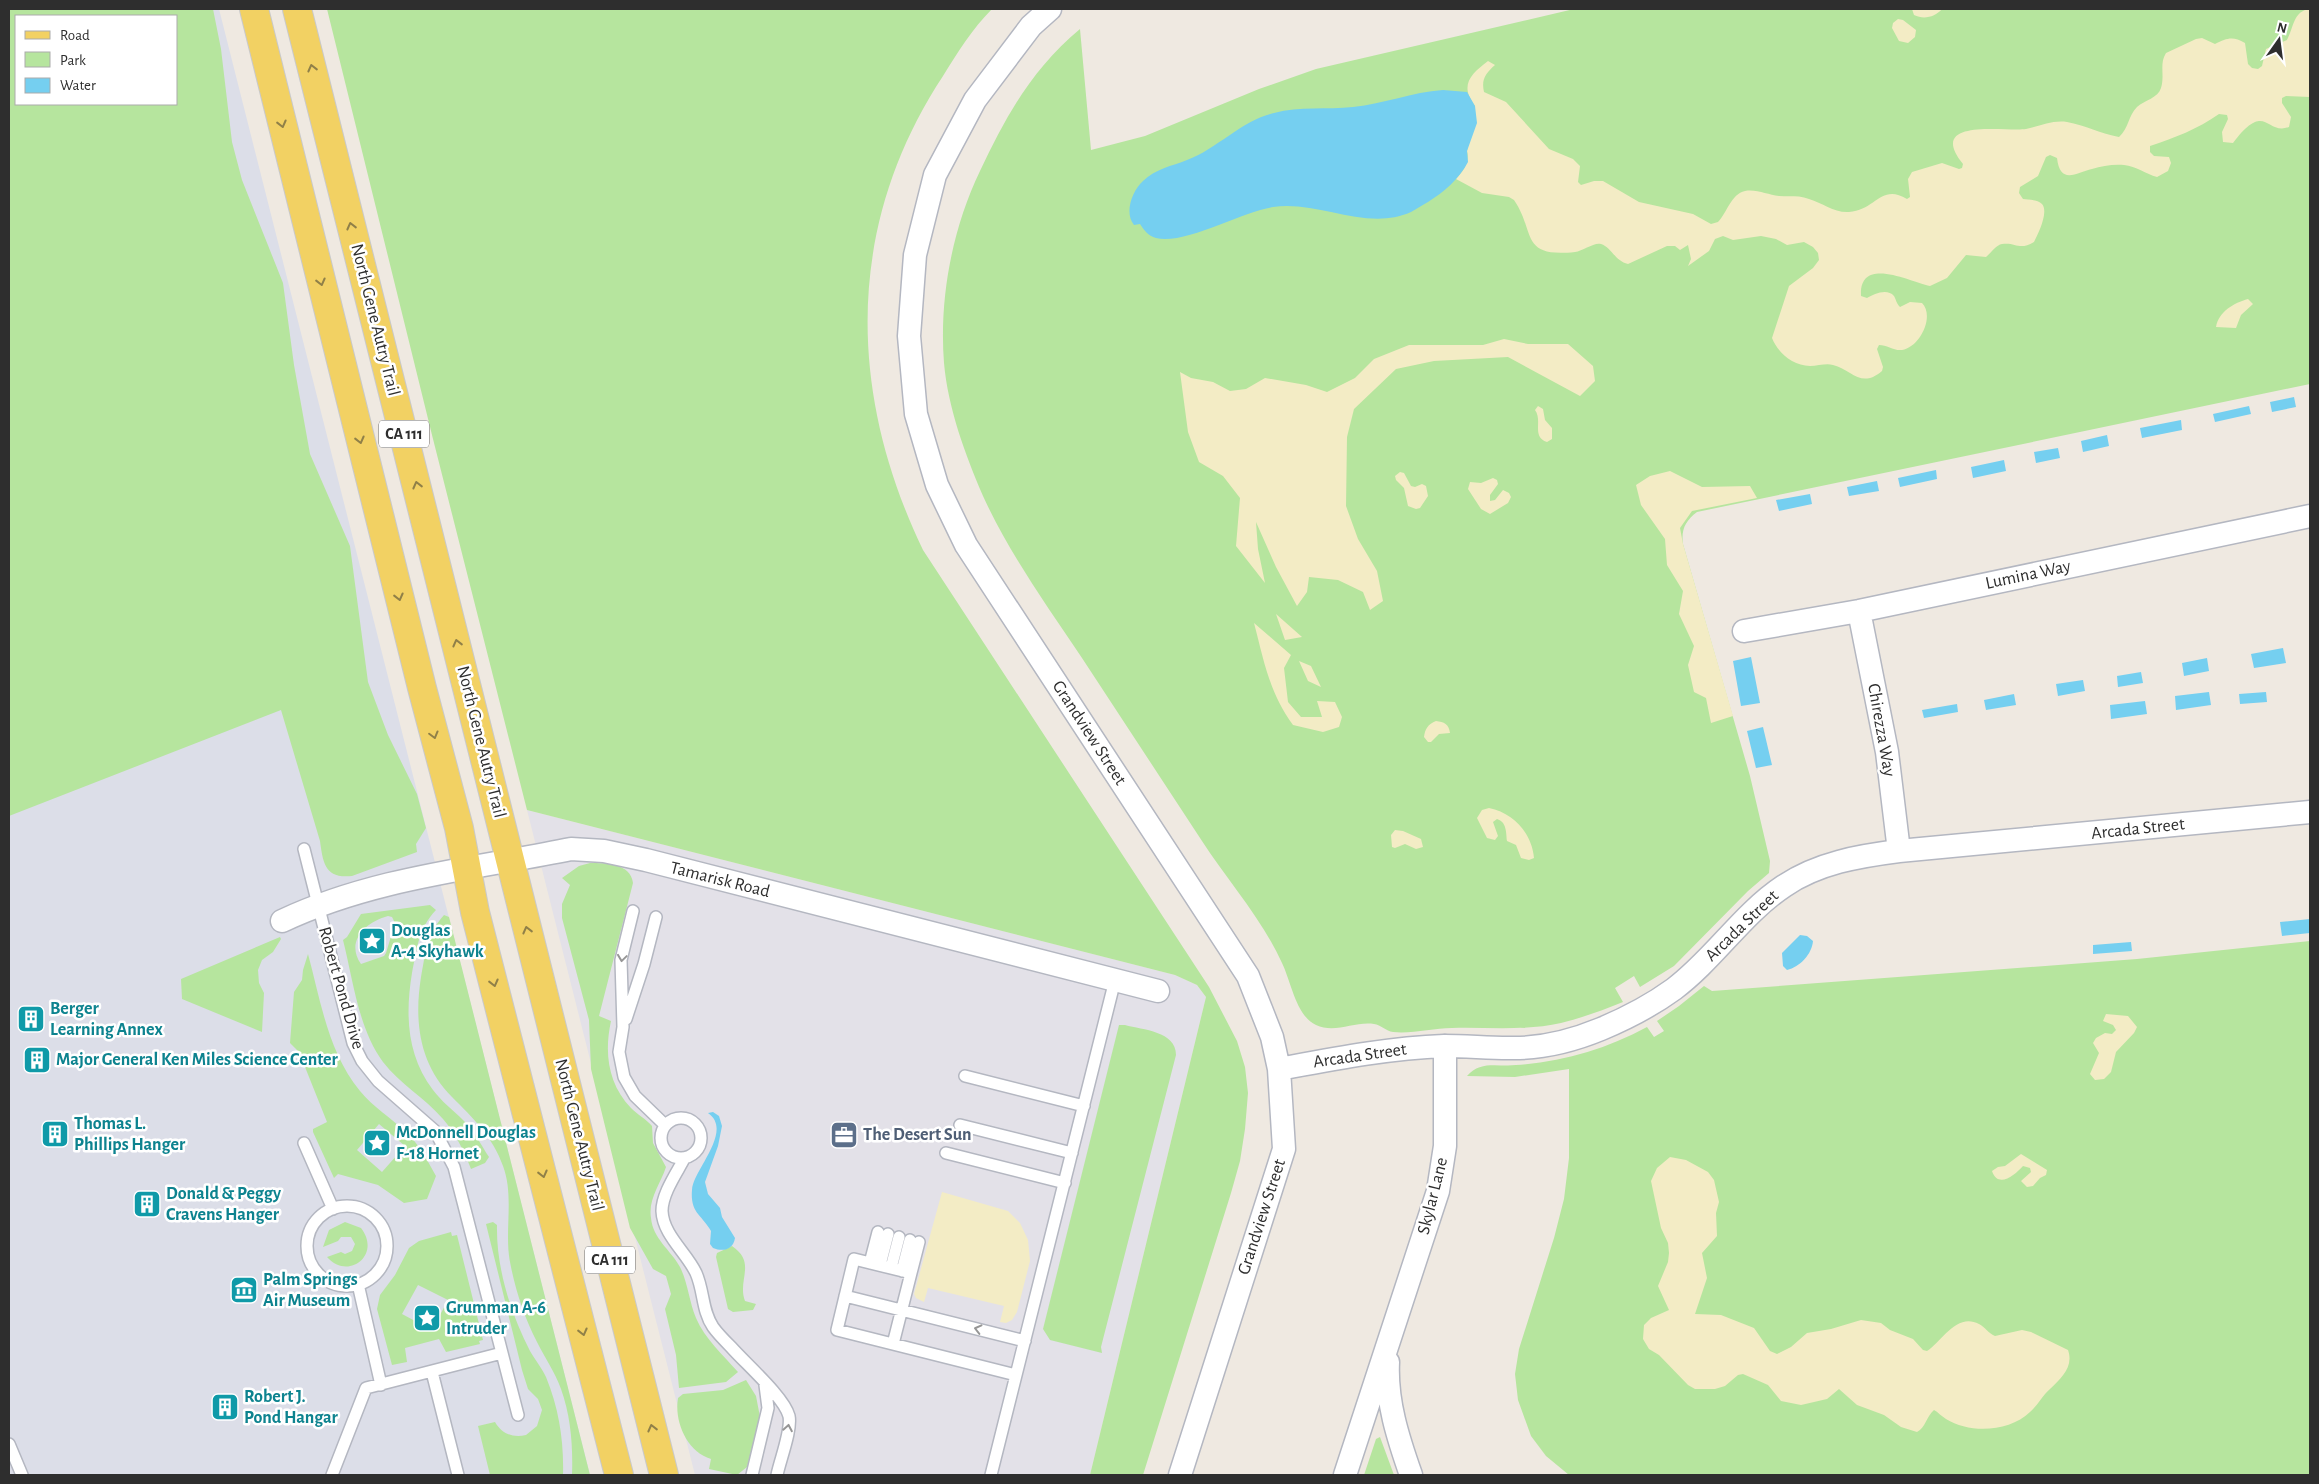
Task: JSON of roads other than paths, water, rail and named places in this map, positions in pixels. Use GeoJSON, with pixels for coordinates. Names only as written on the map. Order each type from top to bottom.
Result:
{"type":"FeatureCollection","features":[{"type":"Feature","properties":{"kind":"main road","name":"CA 111"},"geometry":{"type":"LineString","coordinates":[[254,9],[422,688],[459,828],[478,921],[619,1475]]}},
{"type":"Feature","properties":{"kind":"main road","name":"North Gene Autry Trail"},"geometry":{"type":"LineString","coordinates":[[297,9],[455,633],[509,860],[664,1475]]}},
{"type":"Feature","properties":{"kind":"street","name":"Grandview Street"},"geometry":{"type":"LineString","coordinates":[[1050,9],[1031,26],[975,100],[935,175],[916,255],[909,336],[916,414],[937,485],[966,545],[1248,976],[1272,1037],[1279,1069],[1284,1149],[1181,1475]]}},
{"type":"Feature","properties":{"kind":"street","name":"Lumina Way"},"geometry":{"type":"LineString","coordinates":[[1744,631],[1859,610],[2310,516]]}},
{"type":"Feature","properties":{"kind":"street","name":"Chirezza Way"},"geometry":{"type":"LineString","coordinates":[[1859,610],[1887,752],[1899,851]]}},
{"type":"Feature","properties":{"kind":"street","name":"Arcada Street"},"geometry":{"type":"LineString","coordinates":[[1279,1069],[1404,1049],[1445,1046],[1509,1048],[1536,1046],[1570,1040],[1601,1029],[1640,1010],[1674,989],[1766,899],[1786,885],[1803,875],[1846,860],[1899,851],[2310,812]]}},
{"type":"Feature","properties":{"kind":"street","name":"Tamarisk Road"},"geometry":{"type":"LineString","coordinates":[[282,921],[318,904],[391,882],[571,849],[604,851],[1158,991]]}},
{"type":"Feature","properties":{"kind":"street","name":"Skylar Lane"},"geometry":{"type":"LineString","coordinates":[[1345,1475],[1438,1191],[1443,1169],[1445,1146],[1445,1046]]}},
{"type":"Feature","properties":{"kind":"street","name":"Skylar Lane"},"geometry":{"type":"LineString","coordinates":[[1389,1340],[1388,1373],[1390,1401],[1396,1428],[1411,1475]]}},
{"type":"Feature","properties":{"kind":"lane","name":"Robert Pond Drive"},"geometry":{"type":"LineString","coordinates":[[304,849],[353,1044],[378,1081],[435,1131],[454,1167],[518,1415]]}},
{"type":"Feature","properties":{"kind":"lane"},"geometry":{"type":"LineString","coordinates":[[633,911],[621,960],[622,1027],[619,1052],[624,1077],[635,1096],[665,1125]]}},
{"type":"Feature","properties":{"kind":"lane"},"geometry":{"type":"LineString","coordinates":[[622,1027],[644,964],[656,917]]}},
{"type":"Feature","properties":{"kind":"lane"},"geometry":{"type":"LineString","coordinates":[[991,1475],[1115,980]]}},
{"type":"Feature","properties":{"kind":"lane"},"geometry":{"type":"LineString","coordinates":[[965,1076],[1084,1106]]}},
{"type":"Feature","properties":{"kind":"lane"},"geometry":{"type":"LineString","coordinates":[[683,1118],[690,1120],[699,1128],[701,1141],[696,1153],[684,1158],[670,1156],[661,1145],[660,1138],[665,1125],[670,1120],[683,1118]]}},
{"type":"Feature","properties":{"kind":"lane"},"geometry":{"type":"LineString","coordinates":[[960,1125],[1072,1153]]}},
{"type":"Feature","properties":{"kind":"lane"},"geometry":{"type":"LineString","coordinates":[[304,1143],[332,1209]]}},
{"type":"Feature","properties":{"kind":"lane"},"geometry":{"type":"LineString","coordinates":[[946,1153],[1064,1183]]}},
{"type":"Feature","properties":{"kind":"lane"},"geometry":{"type":"LineString","coordinates":[[684,1158],[666,1194],[662,1208],[663,1220],[667,1232],[687,1256],[697,1276],[704,1310],[713,1327],[765,1384],[778,1395],[786,1408],[790,1419],[777,1475]]}},
{"type":"Feature","properties":{"kind":"lane"},"geometry":{"type":"LineString","coordinates":[[346,1206],[358,1208],[370,1214],[380,1223],[386,1235],[385,1260],[370,1279],[358,1284],[345,1286],[332,1283],[316,1270],[308,1252],[308,1239],[312,1226],[321,1216],[332,1209],[346,1206]]}},
{"type":"Feature","properties":{"kind":"lane"},"geometry":{"type":"LineString","coordinates":[[893,1344],[902,1310],[891,1268],[899,1237]]}},
{"type":"Feature","properties":{"kind":"lane"},"geometry":{"type":"LineString","coordinates":[[891,1268],[899,1237]]}},
{"type":"Feature","properties":{"kind":"lane"},"geometry":{"type":"LineString","coordinates":[[891,1268],[899,1237]]}},
{"type":"Feature","properties":{"kind":"lane"},"geometry":{"type":"LineString","coordinates":[[891,1268],[854,1259],[836,1330],[1016,1375]]}},
{"type":"Feature","properties":{"kind":"lane"},"geometry":{"type":"LineString","coordinates":[[358,1284],[381,1385]]}},
{"type":"Feature","properties":{"kind":"lane"},"geometry":{"type":"LineString","coordinates":[[845,1296],[1025,1341]]}},
{"type":"Feature","properties":{"kind":"lane"},"geometry":{"type":"LineString","coordinates":[[332,1475],[366,1388],[502,1353]]}},
{"type":"Feature","properties":{"kind":"lane"},"geometry":{"type":"LineString","coordinates":[[432,1372],[458,1475]]}},
{"type":"Feature","properties":{"kind":"lane"},"geometry":{"type":"LineString","coordinates":[[752,1475],[768,1408],[765,1384]]}},
{"type":"Feature","properties":{"kind":"lane"},"geometry":{"type":"LineString","coordinates":[[9,1444],[22,1475]]}},
{"type":"Feature","properties":{"kind":"water"},"geometry":{"type":"Polygon","coordinates":[[[1443,90],[1467,92],[1475,106],[1477,123],[1467,151],[1468,162],[1456,179],[1445,189],[1411,212],[1377,219],[1290,206],[1273,207],[1197,233],[1168,239],[1151,236],[1140,224],[1134,225],[1131,220],[1130,208],[1133,196],[1139,185],[1148,177],[1198,155],[1240,128],[1262,117],[1284,111],[1364,105],[1443,90]]]}},
{"type":"Feature","properties":{"kind":"water"},"geometry":{"type":"Polygon","coordinates":[[[2294,397],[2296,407],[2272,412],[2270,402],[2294,397]]]}},
{"type":"Feature","properties":{"kind":"water"},"geometry":{"type":"Polygon","coordinates":[[[2249,406],[2251,414],[2215,422],[2213,414],[2249,406]]]}},
{"type":"Feature","properties":{"kind":"water"},"geometry":{"type":"Polygon","coordinates":[[[2181,420],[2182,430],[2142,438],[2140,428],[2181,420]]]}},
{"type":"Feature","properties":{"kind":"water"},"geometry":{"type":"Polygon","coordinates":[[[2107,435],[2109,446],[2083,452],[2081,441],[2107,435]]]}},
{"type":"Feature","properties":{"kind":"water"},"geometry":{"type":"Polygon","coordinates":[[[2058,448],[2060,458],[2036,463],[2034,452],[2058,448]]]}},
{"type":"Feature","properties":{"kind":"water"},"geometry":{"type":"Polygon","coordinates":[[[2004,460],[2006,471],[1973,478],[1971,467],[2004,460]]]}},
{"type":"Feature","properties":{"kind":"water"},"geometry":{"type":"Polygon","coordinates":[[[1936,470],[1937,479],[1900,487],[1898,478],[1936,470]]]}},
{"type":"Feature","properties":{"kind":"water"},"geometry":{"type":"Polygon","coordinates":[[[1877,481],[1879,491],[1849,496],[1847,487],[1877,481]]]}},
{"type":"Feature","properties":{"kind":"water"},"geometry":{"type":"Polygon","coordinates":[[[1810,494],[1812,504],[1779,511],[1776,500],[1810,494]]]}},
{"type":"Feature","properties":{"kind":"water"},"geometry":{"type":"Polygon","coordinates":[[[2283,648],[2286,663],[2254,668],[2251,654],[2283,648]]]}},
{"type":"Feature","properties":{"kind":"water"},"geometry":{"type":"Polygon","coordinates":[[[1751,657],[1760,703],[1741,706],[1733,661],[1751,657]]]}},
{"type":"Feature","properties":{"kind":"water"},"geometry":{"type":"Polygon","coordinates":[[[2207,658],[2209,671],[2184,676],[2182,663],[2207,658]]]}},
{"type":"Feature","properties":{"kind":"water"},"geometry":{"type":"Polygon","coordinates":[[[2141,672],[2143,683],[2118,687],[2117,676],[2141,672]]]}},
{"type":"Feature","properties":{"kind":"water"},"geometry":{"type":"Polygon","coordinates":[[[2083,680],[2085,691],[2058,696],[2056,684],[2083,680]]]}},
{"type":"Feature","properties":{"kind":"water"},"geometry":{"type":"Polygon","coordinates":[[[2209,692],[2211,705],[2176,710],[2175,696],[2209,692]]]}},
{"type":"Feature","properties":{"kind":"water"},"geometry":{"type":"Polygon","coordinates":[[[2266,692],[2267,702],[2240,704],[2239,694],[2266,692]]]}},
{"type":"Feature","properties":{"kind":"water"},"geometry":{"type":"Polygon","coordinates":[[[2014,694],[2016,705],[1986,710],[1984,700],[2014,694]]]}},
{"type":"Feature","properties":{"kind":"water"},"geometry":{"type":"Polygon","coordinates":[[[2145,701],[2147,714],[2111,719],[2110,705],[2145,701]]]}},
{"type":"Feature","properties":{"kind":"water"},"geometry":{"type":"Polygon","coordinates":[[[1957,704],[1958,712],[1924,718],[1922,710],[1957,704]]]}},
{"type":"Feature","properties":{"kind":"water"},"geometry":{"type":"Polygon","coordinates":[[[1763,727],[1772,765],[1756,768],[1747,731],[1763,727]]]}},
{"type":"Feature","properties":{"kind":"water"},"geometry":{"type":"Polygon","coordinates":[[[2310,919],[2310,933],[2282,936],[2280,922],[2310,919]]]}},
{"type":"Feature","properties":{"kind":"water"},"geometry":{"type":"Polygon","coordinates":[[[1800,935],[1807,936],[1813,941],[1812,946],[1808,955],[1801,963],[1787,970],[1783,966],[1782,953],[1800,935]]]}},
{"type":"Feature","properties":{"kind":"water"},"geometry":{"type":"Polygon","coordinates":[[[2131,942],[2132,951],[2093,954],[2093,945],[2131,942]]]}},
{"type":"Feature","properties":{"kind":"water"},"geometry":{"type":"Polygon","coordinates":[[[713,1112],[719,1116],[722,1126],[718,1146],[705,1182],[708,1194],[720,1208],[722,1217],[735,1238],[732,1245],[724,1250],[713,1248],[710,1244],[711,1231],[697,1213],[692,1198],[694,1182],[715,1140],[717,1130],[715,1121],[708,1113],[713,1112]]]}},
{"type":"Feature","properties":{"kind":"place","name":"Douglas A-4 Skyhawk"},"geometry":{"type":"Point","coordinates":[372,941]}},
{"type":"Feature","properties":{"kind":"place","name":"Berger Learning Annex"},"geometry":{"type":"Point","coordinates":[31,1019]}},
{"type":"Feature","properties":{"kind":"place","name":"Major General Ken Miles Science Center"},"geometry":{"type":"Point","coordinates":[37,1060]}},
{"type":"Feature","properties":{"kind":"place","name":"Thomas L. Phillips Hanger"},"geometry":{"type":"Point","coordinates":[55,1134]}},
{"type":"Feature","properties":{"kind":"place","name":"The Desert Sun"},"geometry":{"type":"Point","coordinates":[844,1135]}},
{"type":"Feature","properties":{"kind":"place","name":"McDonnell Douglas F-18 Hornet"},"geometry":{"type":"Point","coordinates":[377,1143]}},
{"type":"Feature","properties":{"kind":"place","name":"Donald & Peggy Cravens Hanger"},"geometry":{"type":"Point","coordinates":[147,1204]}},
{"type":"Feature","properties":{"kind":"place","name":"Palm Springs Air Museum"},"geometry":{"type":"Point","coordinates":[244,1290]}},
{"type":"Feature","properties":{"kind":"place","name":"Grumman A-6 Intruder"},"geometry":{"type":"Point","coordinates":[427,1318]}},
{"type":"Feature","properties":{"kind":"place","name":"Robert J. Pond Hangar"},"geometry":{"type":"Point","coordinates":[225,1407]}}]}
